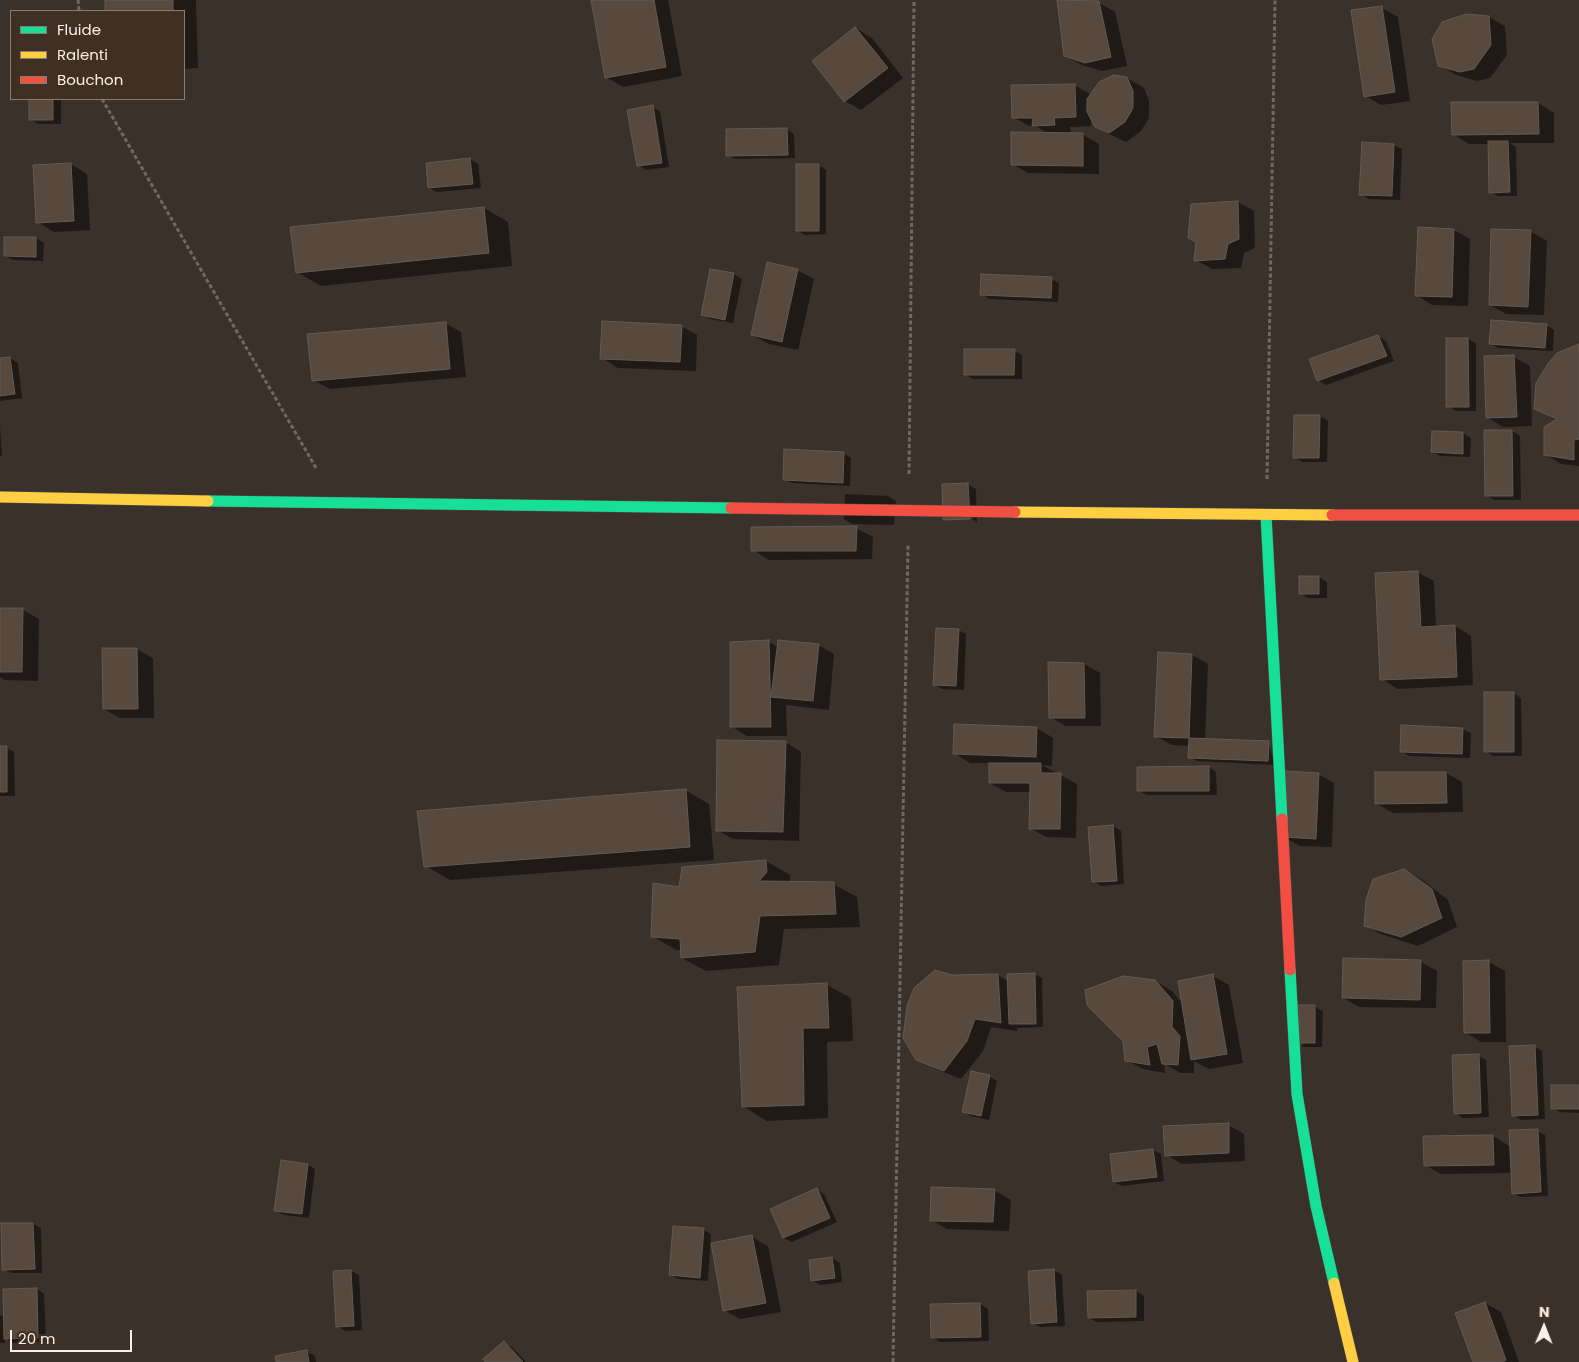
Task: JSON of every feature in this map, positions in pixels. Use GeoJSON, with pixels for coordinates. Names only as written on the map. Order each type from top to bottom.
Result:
{"type":"FeatureCollection","features":[{"type":"Feature","properties":{"kind":"street"},"geometry":{"type":"LineString","coordinates":[[0,497],[1266,515],[1579,515]]}},
{"type":"Feature","properties":{"kind":"street"},"geometry":{"type":"LineString","coordinates":[[1266,515],[1297,1094],[1316,1206],[1353,1362]]}},
{"type":"Feature","properties":{"kind":"path"},"geometry":{"type":"LineString","coordinates":[[894,1362],[914,0]]}},
{"type":"Feature","properties":{"kind":"path"},"geometry":{"type":"LineString","coordinates":[[1266,515],[1276,0]]}},
{"type":"Feature","properties":{"kind":"path"},"geometry":{"type":"LineString","coordinates":[[103,100],[336,503]]}},
{"type":"Feature","properties":{"kind":"building"},"geometry":{"type":"Polygon","coordinates":[[[105,0],[173,0],[173,10],[105,10],[105,0]]]}},
{"type":"Feature","properties":{"kind":"building"},"geometry":{"type":"Polygon","coordinates":[[[591,0],[654,0],[666,67],[605,78],[591,0]]]}},
{"type":"Feature","properties":{"kind":"building"},"geometry":{"type":"Polygon","coordinates":[[[1057,0],[1099,1],[1111,57],[1085,63],[1064,56],[1057,0]]]}},
{"type":"Feature","properties":{"kind":"building"},"geometry":{"type":"Polygon","coordinates":[[[1382,6],[1395,92],[1364,97],[1351,10],[1382,6]]]}},
{"type":"Feature","properties":{"kind":"building"},"geometry":{"type":"Polygon","coordinates":[[[1466,14],[1489,16],[1491,45],[1474,69],[1460,72],[1438,66],[1432,39],[1442,22],[1466,14]]]}},
{"type":"Feature","properties":{"kind":"building"},"geometry":{"type":"Polygon","coordinates":[[[855,27],[888,68],[844,102],[812,61],[855,27]]]}},
{"type":"Feature","properties":{"kind":"building"},"geometry":{"type":"Polygon","coordinates":[[[1114,75],[1127,77],[1133,91],[1133,108],[1125,122],[1109,133],[1095,127],[1087,112],[1087,99],[1099,82],[1114,75]]]}},
{"type":"Feature","properties":{"kind":"building"},"geometry":{"type":"Polygon","coordinates":[[[1075,84],[1076,117],[1054,118],[1055,125],[1032,126],[1033,118],[1012,118],[1011,85],[1075,84]]]}},
{"type":"Feature","properties":{"kind":"building"},"geometry":{"type":"Polygon","coordinates":[[[29,100],[53,100],[53,120],[29,120],[29,100]]]}},
{"type":"Feature","properties":{"kind":"building"},"geometry":{"type":"Polygon","coordinates":[[[1451,102],[1538,102],[1539,134],[1452,135],[1451,102]]]}},
{"type":"Feature","properties":{"kind":"building"},"geometry":{"type":"Polygon","coordinates":[[[653,105],[662,163],[637,166],[627,110],[653,105]]]}},
{"type":"Feature","properties":{"kind":"building"},"geometry":{"type":"Polygon","coordinates":[[[787,128],[788,155],[726,156],[726,129],[787,128]]]}},
{"type":"Feature","properties":{"kind":"building"},"geometry":{"type":"Polygon","coordinates":[[[1011,132],[1083,133],[1083,166],[1011,165],[1011,132]]]}},
{"type":"Feature","properties":{"kind":"building"},"geometry":{"type":"Polygon","coordinates":[[[1488,141],[1508,141],[1510,192],[1489,193],[1488,141]]]}},
{"type":"Feature","properties":{"kind":"building"},"geometry":{"type":"Polygon","coordinates":[[[1362,142],[1394,144],[1392,196],[1359,195],[1362,142]]]}},
{"type":"Feature","properties":{"kind":"building"},"geometry":{"type":"Polygon","coordinates":[[[470,158],[473,184],[428,188],[426,163],[470,158]]]}},
{"type":"Feature","properties":{"kind":"building"},"geometry":{"type":"Polygon","coordinates":[[[71,163],[74,221],[36,223],[33,165],[71,163]]]}},
{"type":"Feature","properties":{"kind":"building"},"geometry":{"type":"Polygon","coordinates":[[[796,164],[819,164],[819,231],[796,231],[796,164]]]}},
{"type":"Feature","properties":{"kind":"building"},"geometry":{"type":"Polygon","coordinates":[[[1238,201],[1239,239],[1228,244],[1225,259],[1194,261],[1196,242],[1188,238],[1191,204],[1238,201]]]}},
{"type":"Feature","properties":{"kind":"building"},"geometry":{"type":"Polygon","coordinates":[[[484,207],[489,253],[296,273],[290,227],[484,207]]]}},
{"type":"Feature","properties":{"kind":"building"},"geometry":{"type":"Polygon","coordinates":[[[1418,227],[1454,229],[1452,297],[1415,296],[1418,227]]]}},
{"type":"Feature","properties":{"kind":"building"},"geometry":{"type":"Polygon","coordinates":[[[1491,229],[1531,230],[1528,307],[1489,305],[1491,229]]]}},
{"type":"Feature","properties":{"kind":"building"},"geometry":{"type":"Polygon","coordinates":[[[4,237],[36,237],[36,257],[4,256],[4,237]]]}},
{"type":"Feature","properties":{"kind":"building"},"geometry":{"type":"Polygon","coordinates":[[[767,262],[798,269],[782,342],[751,335],[767,262]]]}},
{"type":"Feature","properties":{"kind":"building"},"geometry":{"type":"Polygon","coordinates":[[[710,269],[734,273],[725,320],[701,315],[710,269]]]}},
{"type":"Feature","properties":{"kind":"building"},"geometry":{"type":"Polygon","coordinates":[[[981,274],[1052,277],[1051,298],[980,295],[981,274]]]}},
{"type":"Feature","properties":{"kind":"building"},"geometry":{"type":"Polygon","coordinates":[[[1491,320],[1547,324],[1545,348],[1489,344],[1491,320]]]}},
{"type":"Feature","properties":{"kind":"building"},"geometry":{"type":"Polygon","coordinates":[[[602,321],[682,325],[680,362],[600,359],[602,321]]]}},
{"type":"Feature","properties":{"kind":"building"},"geometry":{"type":"Polygon","coordinates":[[[446,322],[450,369],[312,381],[307,334],[446,322]]]}},
{"type":"Feature","properties":{"kind":"building"},"geometry":{"type":"Polygon","coordinates":[[[1378,335],[1387,356],[1317,381],[1309,359],[1378,335]]]}},
{"type":"Feature","properties":{"kind":"building"},"geometry":{"type":"Polygon","coordinates":[[[1446,338],[1468,338],[1469,407],[1446,407],[1446,338]]]}},
{"type":"Feature","properties":{"kind":"building"},"geometry":{"type":"Polygon","coordinates":[[[1579,344],[1579,439],[1574,440],[1574,460],[1544,455],[1544,427],[1557,419],[1534,409],[1536,383],[1557,353],[1579,344]]]}},
{"type":"Feature","properties":{"kind":"building"},"geometry":{"type":"Polygon","coordinates":[[[964,349],[1015,349],[1014,375],[964,375],[964,349]]]}},
{"type":"Feature","properties":{"kind":"building"},"geometry":{"type":"Polygon","coordinates":[[[1514,355],[1517,417],[1486,418],[1484,356],[1514,355]]]}},
{"type":"Feature","properties":{"kind":"building"},"geometry":{"type":"Polygon","coordinates":[[[10,357],[15,394],[0,396],[0,358],[10,357]]]}},
{"type":"Feature","properties":{"kind":"building"},"geometry":{"type":"Polygon","coordinates":[[[1294,415],[1320,415],[1319,458],[1293,458],[1294,415]]]}},
{"type":"Feature","properties":{"kind":"building"},"geometry":{"type":"Polygon","coordinates":[[[1484,430],[1512,430],[1513,496],[1485,496],[1484,430]]]}},
{"type":"Feature","properties":{"kind":"building"},"geometry":{"type":"Polygon","coordinates":[[[1432,431],[1463,432],[1463,454],[1431,452],[1432,431]]]}},
{"type":"Feature","properties":{"kind":"building"},"geometry":{"type":"Polygon","coordinates":[[[784,449],[844,452],[843,483],[783,480],[784,449]]]}},
{"type":"Feature","properties":{"kind":"building"},"geometry":{"type":"Polygon","coordinates":[[[968,483],[970,519],[943,520],[942,484],[968,483]]]}},
{"type":"Feature","properties":{"kind":"building"},"geometry":{"type":"Polygon","coordinates":[[[857,526],[856,551],[751,551],[751,527],[857,526]]]}},
{"type":"Feature","properties":{"kind":"building"},"geometry":{"type":"Polygon","coordinates":[[[1418,571],[1421,627],[1455,625],[1457,677],[1380,680],[1375,573],[1418,571]]]}},
{"type":"Feature","properties":{"kind":"building"},"geometry":{"type":"Polygon","coordinates":[[[1299,576],[1319,576],[1319,594],[1299,594],[1299,576]]]}},
{"type":"Feature","properties":{"kind":"building"},"geometry":{"type":"Polygon","coordinates":[[[0,608],[23,608],[22,672],[0,672],[0,608]]]}},
{"type":"Feature","properties":{"kind":"building"},"geometry":{"type":"Polygon","coordinates":[[[936,628],[959,629],[956,686],[933,685],[936,628]]]}},
{"type":"Feature","properties":{"kind":"building"},"geometry":{"type":"Polygon","coordinates":[[[769,640],[771,727],[730,727],[730,642],[769,640]]]}},
{"type":"Feature","properties":{"kind":"building"},"geometry":{"type":"Polygon","coordinates":[[[778,640],[819,644],[813,701],[771,697],[778,640]]]}},
{"type":"Feature","properties":{"kind":"building"},"geometry":{"type":"Polygon","coordinates":[[[102,648],[137,648],[138,709],[103,709],[102,648]]]}},
{"type":"Feature","properties":{"kind":"building"},"geometry":{"type":"Polygon","coordinates":[[[1158,652],[1192,654],[1189,738],[1154,737],[1158,652]]]}},
{"type":"Feature","properties":{"kind":"building"},"geometry":{"type":"Polygon","coordinates":[[[1048,662],[1084,663],[1085,718],[1049,718],[1048,662]]]}},
{"type":"Feature","properties":{"kind":"building"},"geometry":{"type":"Polygon","coordinates":[[[1484,692],[1514,692],[1514,752],[1484,752],[1484,692]]]}},
{"type":"Feature","properties":{"kind":"building"},"geometry":{"type":"Polygon","coordinates":[[[954,724],[1037,727],[1036,757],[953,754],[954,724]]]}},
{"type":"Feature","properties":{"kind":"building"},"geometry":{"type":"Polygon","coordinates":[[[1401,725],[1463,728],[1462,754],[1400,752],[1401,725]]]}},
{"type":"Feature","properties":{"kind":"building"},"geometry":{"type":"Polygon","coordinates":[[[1189,738],[1269,741],[1268,761],[1188,758],[1189,738]]]}},
{"type":"Feature","properties":{"kind":"building"},"geometry":{"type":"Polygon","coordinates":[[[717,740],[786,741],[783,832],[716,831],[717,740]]]}},
{"type":"Feature","properties":{"kind":"building"},"geometry":{"type":"Polygon","coordinates":[[[0,746],[7,746],[7,792],[0,792],[0,746]]]}},
{"type":"Feature","properties":{"kind":"building"},"geometry":{"type":"Polygon","coordinates":[[[989,763],[1041,763],[1041,773],[1061,773],[1060,829],[1029,829],[1030,783],[989,783],[989,763]]]}},
{"type":"Feature","properties":{"kind":"building"},"geometry":{"type":"Polygon","coordinates":[[[1209,766],[1209,791],[1137,791],[1137,767],[1209,766]]]}},
{"type":"Feature","properties":{"kind":"building"},"geometry":{"type":"Polygon","coordinates":[[[1285,771],[1319,773],[1316,839],[1283,837],[1285,771]]]}},
{"type":"Feature","properties":{"kind":"building"},"geometry":{"type":"Polygon","coordinates":[[[1375,772],[1446,772],[1447,803],[1375,804],[1375,772]]]}},
{"type":"Feature","properties":{"kind":"building"},"geometry":{"type":"Polygon","coordinates":[[[686,789],[690,847],[424,867],[417,811],[686,789]]]}},
{"type":"Feature","properties":{"kind":"building"},"geometry":{"type":"Polygon","coordinates":[[[1113,825],[1117,881],[1092,882],[1088,827],[1113,825]]]}},
{"type":"Feature","properties":{"kind":"building"},"geometry":{"type":"Polygon","coordinates":[[[766,860],[767,872],[759,881],[834,882],[836,914],[760,916],[755,952],[681,958],[680,939],[651,937],[653,883],[679,887],[682,867],[766,860]]]}},
{"type":"Feature","properties":{"kind":"building"},"geometry":{"type":"Polygon","coordinates":[[[1404,869],[1432,889],[1442,918],[1401,937],[1364,926],[1366,900],[1373,879],[1404,869]]]}},
{"type":"Feature","properties":{"kind":"building"},"geometry":{"type":"Polygon","coordinates":[[[1343,958],[1421,960],[1420,1000],[1342,998],[1343,958]]]}},
{"type":"Feature","properties":{"kind":"building"},"geometry":{"type":"Polygon","coordinates":[[[1489,960],[1490,1033],[1464,1033],[1463,961],[1489,960]]]}},
{"type":"Feature","properties":{"kind":"building"},"geometry":{"type":"Polygon","coordinates":[[[935,970],[952,975],[998,974],[1001,1023],[975,1019],[967,1041],[944,1071],[916,1060],[903,1038],[907,1006],[914,988],[935,970]]]}},
{"type":"Feature","properties":{"kind":"building"},"geometry":{"type":"Polygon","coordinates":[[[1035,973],[1036,1024],[1009,1024],[1007,974],[1035,973]]]}},
{"type":"Feature","properties":{"kind":"building"},"geometry":{"type":"Polygon","coordinates":[[[1213,974],[1227,1054],[1191,1060],[1178,981],[1213,974]]]}},
{"type":"Feature","properties":{"kind":"building"},"geometry":{"type":"Polygon","coordinates":[[[1123,976],[1155,980],[1173,1001],[1172,1027],[1180,1036],[1178,1065],[1162,1064],[1157,1044],[1147,1047],[1150,1065],[1125,1061],[1123,1041],[1087,1005],[1085,990],[1123,976]]]}},
{"type":"Feature","properties":{"kind":"building"},"geometry":{"type":"Polygon","coordinates":[[[827,983],[829,1028],[803,1028],[804,1105],[742,1107],[737,987],[827,983]]]}},
{"type":"Feature","properties":{"kind":"building"},"geometry":{"type":"Polygon","coordinates":[[[1293,1005],[1315,1005],[1315,1043],[1293,1043],[1293,1005]]]}},
{"type":"Feature","properties":{"kind":"building"},"geometry":{"type":"Polygon","coordinates":[[[1535,1045],[1538,1115],[1512,1116],[1509,1046],[1535,1045]]]}},
{"type":"Feature","properties":{"kind":"building"},"geometry":{"type":"Polygon","coordinates":[[[1479,1054],[1481,1113],[1454,1114],[1452,1055],[1479,1054]]]}},
{"type":"Feature","properties":{"kind":"building"},"geometry":{"type":"Polygon","coordinates":[[[971,1071],[990,1075],[981,1116],[962,1112],[971,1071]]]}},
{"type":"Feature","properties":{"kind":"building"},"geometry":{"type":"Polygon","coordinates":[[[1551,1085],[1579,1085],[1579,1109],[1551,1109],[1551,1085]]]}},
{"type":"Feature","properties":{"kind":"building"},"geometry":{"type":"Polygon","coordinates":[[[1229,1123],[1229,1153],[1165,1156],[1163,1126],[1229,1123]]]}},
{"type":"Feature","properties":{"kind":"building"},"geometry":{"type":"Polygon","coordinates":[[[1538,1129],[1541,1192],[1512,1194],[1509,1130],[1538,1129]]]}},
{"type":"Feature","properties":{"kind":"building"},"geometry":{"type":"Polygon","coordinates":[[[1493,1135],[1494,1165],[1424,1166],[1423,1136],[1493,1135]]]}},
{"type":"Feature","properties":{"kind":"building"},"geometry":{"type":"Polygon","coordinates":[[[1153,1149],[1157,1177],[1113,1182],[1110,1154],[1153,1149]]]}},
{"type":"Feature","properties":{"kind":"building"},"geometry":{"type":"Polygon","coordinates":[[[281,1160],[308,1164],[302,1214],[274,1211],[281,1160]]]}},
{"type":"Feature","properties":{"kind":"building"},"geometry":{"type":"Polygon","coordinates":[[[931,1187],[995,1189],[993,1222],[930,1221],[931,1187]]]}},
{"type":"Feature","properties":{"kind":"building"},"geometry":{"type":"Polygon","coordinates":[[[817,1188],[830,1218],[783,1238],[770,1209],[817,1188]]]}},
{"type":"Feature","properties":{"kind":"building"},"geometry":{"type":"Polygon","coordinates":[[[1,1223],[33,1223],[35,1269],[2,1270],[1,1223]]]}},
{"type":"Feature","properties":{"kind":"building"},"geometry":{"type":"Polygon","coordinates":[[[673,1226],[704,1228],[700,1278],[669,1275],[673,1226]]]}},
{"type":"Feature","properties":{"kind":"building"},"geometry":{"type":"Polygon","coordinates":[[[752,1235],[766,1303],[723,1311],[711,1243],[752,1235]]]}},
{"type":"Feature","properties":{"kind":"building"},"geometry":{"type":"Polygon","coordinates":[[[832,1257],[835,1278],[811,1281],[809,1260],[832,1257]]]}},
{"type":"Feature","properties":{"kind":"building"},"geometry":{"type":"Polygon","coordinates":[[[1054,1269],[1057,1322],[1031,1324],[1028,1271],[1054,1269]]]}},
{"type":"Feature","properties":{"kind":"building"},"geometry":{"type":"Polygon","coordinates":[[[351,1270],[354,1326],[336,1327],[333,1271],[351,1270]]]}},
{"type":"Feature","properties":{"kind":"building"},"geometry":{"type":"Polygon","coordinates":[[[37,1288],[38,1338],[4,1339],[3,1289],[37,1288]]]}},
{"type":"Feature","properties":{"kind":"building"},"geometry":{"type":"Polygon","coordinates":[[[1136,1290],[1136,1317],[1088,1318],[1087,1291],[1136,1290]]]}},
{"type":"Feature","properties":{"kind":"building"},"geometry":{"type":"Polygon","coordinates":[[[1485,1302],[1506,1360],[1502,1362],[1473,1362],[1455,1313],[1485,1302]]]}},
{"type":"Feature","properties":{"kind":"building"},"geometry":{"type":"Polygon","coordinates":[[[980,1303],[981,1337],[931,1338],[930,1304],[980,1303]]]}},
{"type":"Feature","properties":{"kind":"building"},"geometry":{"type":"Polygon","coordinates":[[[504,1341],[523,1362],[485,1362],[483,1359],[504,1341]]]}},
{"type":"Feature","properties":{"kind":"building"},"geometry":{"type":"Polygon","coordinates":[[[307,1350],[309,1362],[276,1362],[275,1356],[307,1350]]]}},
{"type":"Feature","properties":{"kind":"traffic: fast"},"geometry":{"type":"LineString","coordinates":[[208,501],[731,508]]}},
{"type":"Feature","properties":{"kind":"traffic: fast"},"geometry":{"type":"LineString","coordinates":[[1266,515],[1282,819]]}},
{"type":"Feature","properties":{"kind":"traffic: fast"},"geometry":{"type":"LineString","coordinates":[[1290,970],[1297,1094],[1316,1206],[1334,1283]]}},
{"type":"Feature","properties":{"kind":"traffic: slow"},"geometry":{"type":"LineString","coordinates":[[0,497],[208,501]]}},
{"type":"Feature","properties":{"kind":"traffic: slow"},"geometry":{"type":"LineString","coordinates":[[1015,512],[1332,515]]}},
{"type":"Feature","properties":{"kind":"traffic: slow"},"geometry":{"type":"LineString","coordinates":[[1334,1283],[1353,1362]]}},
{"type":"Feature","properties":{"kind":"traffic: jam"},"geometry":{"type":"LineString","coordinates":[[731,508],[1015,512]]}},
{"type":"Feature","properties":{"kind":"traffic: jam"},"geometry":{"type":"LineString","coordinates":[[1332,515],[1579,515]]}},
{"type":"Feature","properties":{"kind":"traffic: jam"},"geometry":{"type":"LineString","coordinates":[[1282,819],[1290,970]]}}]}
